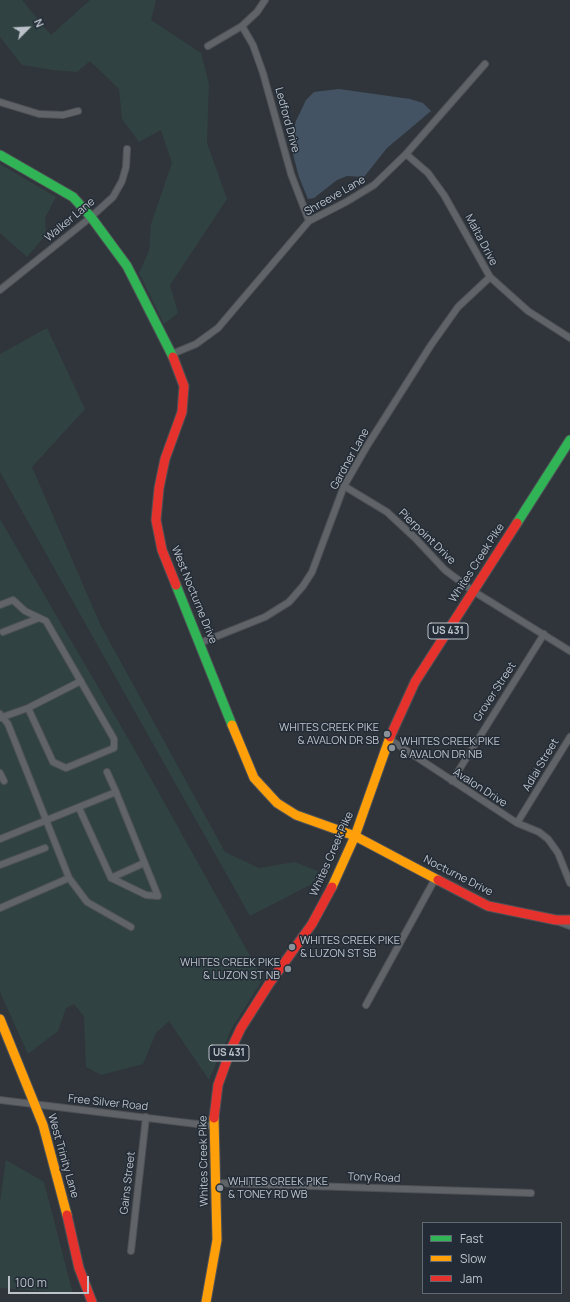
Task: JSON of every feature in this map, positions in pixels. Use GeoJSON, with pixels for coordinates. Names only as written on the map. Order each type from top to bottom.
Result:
{"type":"FeatureCollection","features":[{"type":"Feature","properties":{"kind":"main road","name":"West Nocturne Drive"},"geometry":{"type":"LineString","coordinates":[[0,155],[73,197],[91,217],[127,266],[172,354],[184,386],[182,412],[165,459],[158,488],[156,520],[162,550],[254,778],[277,804],[296,815],[355,836]]}},
{"type":"Feature","properties":{"kind":"main road","name":"Whites Creek Pike"},"geometry":{"type":"LineString","coordinates":[[206,1302],[217,1240],[217,1183],[213,1126],[218,1085],[230,1049],[241,1028],[269,984],[312,924],[335,880],[355,836],[389,740],[415,682],[570,440]]}},
{"type":"Feature","properties":{"kind":"main road","name":"Nocturne Drive"},"geometry":{"type":"LineString","coordinates":[[355,836],[488,906],[556,920],[570,920]]}},
{"type":"Feature","properties":{"kind":"main road","name":"West Trinity Lane"},"geometry":{"type":"LineString","coordinates":[[0,1019],[36,1105],[56,1166],[79,1268],[92,1302]]}},
{"type":"Feature","properties":{"kind":"street"},"geometry":{"type":"LineString","coordinates":[[208,46],[242,26],[257,12],[265,0]]}},
{"type":"Feature","properties":{"kind":"street","name":"Ledford Drive"},"geometry":{"type":"LineString","coordinates":[[242,26],[252,45],[263,73],[291,174],[309,221]]}},
{"type":"Feature","properties":{"kind":"street","name":"Shreeve Lane"},"geometry":{"type":"LineString","coordinates":[[172,354],[196,344],[218,328],[309,221],[370,188],[406,154],[485,64]]}},
{"type":"Feature","properties":{"kind":"street"},"geometry":{"type":"LineString","coordinates":[[0,102],[39,114],[63,115],[78,111]]}},
{"type":"Feature","properties":{"kind":"street","name":"Walker Lane"},"geometry":{"type":"LineString","coordinates":[[0,289],[91,217],[113,197],[122,180],[126,167],[127,150]]}},
{"type":"Feature","properties":{"kind":"street","name":"Malta Drive"},"geometry":{"type":"LineString","coordinates":[[406,154],[428,173],[444,195],[490,277],[528,312],[570,338]]}},
{"type":"Feature","properties":{"kind":"street","name":"Gardner Lane"},"geometry":{"type":"LineString","coordinates":[[200,643],[265,618],[289,602],[312,572],[344,486],[367,446],[431,345],[458,307],[490,277]]}},
{"type":"Feature","properties":{"kind":"street","name":"Pierpoint Drive"},"geometry":{"type":"LineString","coordinates":[[344,486],[387,512],[415,538],[445,570],[473,591],[570,651]]}},
{"type":"Feature","properties":{"kind":"street"},"geometry":{"type":"LineString","coordinates":[[0,605],[13,600],[25,611],[46,621],[114,739],[114,748],[66,768],[59,766],[53,762],[28,708]]}},
{"type":"Feature","properties":{"kind":"street"},"geometry":{"type":"LineString","coordinates":[[3,632],[39,618]]}},
{"type":"Feature","properties":{"kind":"street","name":"Grover Street"},"geometry":{"type":"LineString","coordinates":[[452,781],[544,634]]}},
{"type":"Feature","properties":{"kind":"street"},"geometry":{"type":"LineString","coordinates":[[81,681],[28,708],[1,717],[8,724],[69,878],[87,902],[131,927]]}},
{"type":"Feature","properties":{"kind":"street","name":"Adlai Street"},"geometry":{"type":"LineString","coordinates":[[517,823],[570,737]]}},
{"type":"Feature","properties":{"kind":"street","name":"Avalon Drive"},"geometry":{"type":"LineString","coordinates":[[389,740],[517,823],[539,832],[548,839],[558,853],[570,883]]}},
{"type":"Feature","properties":{"kind":"street"},"geometry":{"type":"LineString","coordinates":[[79,808],[111,878],[146,895],[158,896],[107,772]]}},
{"type":"Feature","properties":{"kind":"street"},"geometry":{"type":"LineString","coordinates":[[0,773],[4,781]]}},
{"type":"Feature","properties":{"kind":"street"},"geometry":{"type":"LineString","coordinates":[[0,839],[116,792]]}},
{"type":"Feature","properties":{"kind":"street"},"geometry":{"type":"LineString","coordinates":[[0,865],[45,848]]}},
{"type":"Feature","properties":{"kind":"street"},"geometry":{"type":"LineString","coordinates":[[111,878],[144,863]]}},
{"type":"Feature","properties":{"kind":"street"},"geometry":{"type":"LineString","coordinates":[[1,906],[69,878]]}},
{"type":"Feature","properties":{"kind":"street"},"geometry":{"type":"LineString","coordinates":[[366,1005],[435,879]]}},
{"type":"Feature","properties":{"kind":"street"},"geometry":{"type":"LineString","coordinates":[[556,920],[570,926]]}},
{"type":"Feature","properties":{"kind":"street"},"geometry":{"type":"LineString","coordinates":[[0,1100],[0,1107]]}},
{"type":"Feature","properties":{"kind":"street","name":"Free Silver Road"},"geometry":{"type":"LineString","coordinates":[[0,1100],[213,1126]]}},
{"type":"Feature","properties":{"kind":"street","name":"Gains Street"},"geometry":{"type":"LineString","coordinates":[[131,1251],[146,1117]]}},
{"type":"Feature","properties":{"kind":"street","name":"Tony Road"},"geometry":{"type":"LineString","coordinates":[[217,1183],[532,1193]]}},
{"type":"Feature","properties":{"kind":"shaded area"},"geometry":{"type":"Polygon","coordinates":[[[0,0],[22,0],[51,35],[90,0],[156,0],[151,20],[201,53],[209,84],[207,143],[227,199],[170,285],[178,313],[164,324],[139,273],[149,251],[151,224],[172,163],[161,130],[139,142],[122,119],[119,89],[90,61],[77,72],[22,65],[0,37],[0,0]]]}},
{"type":"Feature","properties":{"kind":"shaded area"},"geometry":{"type":"Polygon","coordinates":[[[0,164],[56,197],[45,218],[46,235],[27,257],[0,233],[0,164]]]}},
{"type":"Feature","properties":{"kind":"shaded area"},"geometry":{"type":"Polygon","coordinates":[[[47,328],[85,409],[32,467],[101,626],[225,852],[259,868],[295,862],[320,872],[312,884],[250,916],[0,472],[0,354],[47,328]]]}},
{"type":"Feature","properties":{"kind":"shaded area"},"geometry":{"type":"Polygon","coordinates":[[[0,519],[132,745],[263,979],[232,1028],[209,1080],[169,1021],[156,1033],[143,1064],[101,1075],[86,1067],[84,1016],[74,1004],[66,1008],[58,1031],[28,1054],[0,992],[0,519]]]}},
{"type":"Feature","properties":{"kind":"shaded area"},"geometry":{"type":"Polygon","coordinates":[[[6,1160],[44,1182],[73,1294],[0,1288],[0,1201],[6,1160]]]}},
{"type":"Feature","properties":{"kind":"water"},"geometry":{"type":"Polygon","coordinates":[[[339,89],[410,99],[423,103],[431,111],[387,148],[364,177],[347,176],[337,180],[314,198],[308,199],[299,177],[293,154],[292,137],[296,121],[306,100],[314,92],[339,89]]]}},
{"type":"Feature","properties":{"kind":"traffic: fast"},"geometry":{"type":"LineString","coordinates":[[0,155],[73,197],[91,217],[127,266],[173,357]]}},
{"type":"Feature","properties":{"kind":"traffic: fast"},"geometry":{"type":"LineString","coordinates":[[517,523],[570,440]]}},
{"type":"Feature","properties":{"kind":"traffic: fast"},"geometry":{"type":"LineString","coordinates":[[176,585],[232,725]]}},
{"type":"Feature","properties":{"kind":"traffic: slow"},"geometry":{"type":"LineString","coordinates":[[232,725],[254,778],[277,803],[296,815],[355,836],[438,880]]}},
{"type":"Feature","properties":{"kind":"traffic: slow"},"geometry":{"type":"LineString","coordinates":[[332,887],[355,836],[390,737]]}},
{"type":"Feature","properties":{"kind":"traffic: slow"},"geometry":{"type":"LineString","coordinates":[[0,1019],[43,1125],[67,1215]]}},
{"type":"Feature","properties":{"kind":"traffic: slow"},"geometry":{"type":"LineString","coordinates":[[206,1302],[217,1240],[214,1118]]}},
{"type":"Feature","properties":{"kind":"traffic: jam"},"geometry":{"type":"LineString","coordinates":[[173,357],[184,386],[182,412],[165,459],[159,488],[156,520],[162,550],[176,585]]}},
{"type":"Feature","properties":{"kind":"traffic: jam"},"geometry":{"type":"LineString","coordinates":[[390,737],[415,682],[517,523]]}},
{"type":"Feature","properties":{"kind":"traffic: jam"},"geometry":{"type":"LineString","coordinates":[[438,880],[488,906],[556,920],[570,920]]}},
{"type":"Feature","properties":{"kind":"traffic: jam"},"geometry":{"type":"LineString","coordinates":[[214,1118],[218,1085],[231,1049],[241,1028],[269,984],[312,924],[332,887]]}},
{"type":"Feature","properties":{"kind":"traffic: jam"},"geometry":{"type":"LineString","coordinates":[[67,1215],[79,1268],[92,1302]]}},
{"type":"Feature","properties":{"kind":"place","name":"WHITES CREEK PIKE & AVALON DR SB"},"geometry":{"type":"Point","coordinates":[387,734]}},
{"type":"Feature","properties":{"kind":"place","name":"WHITES CREEK PIKE & AVALON DR NB"},"geometry":{"type":"Point","coordinates":[392,748]}},
{"type":"Feature","properties":{"kind":"place","name":"WHITES CREEK PIKE & LUZON ST SB"},"geometry":{"type":"Point","coordinates":[292,947]}},
{"type":"Feature","properties":{"kind":"place","name":"WHITES CREEK PIKE & LUZON ST NB"},"geometry":{"type":"Point","coordinates":[288,969]}},
{"type":"Feature","properties":{"kind":"place","name":"WHITES CREEK PIKE & TONEY RD WB"},"geometry":{"type":"Point","coordinates":[220,1188]}}]}
